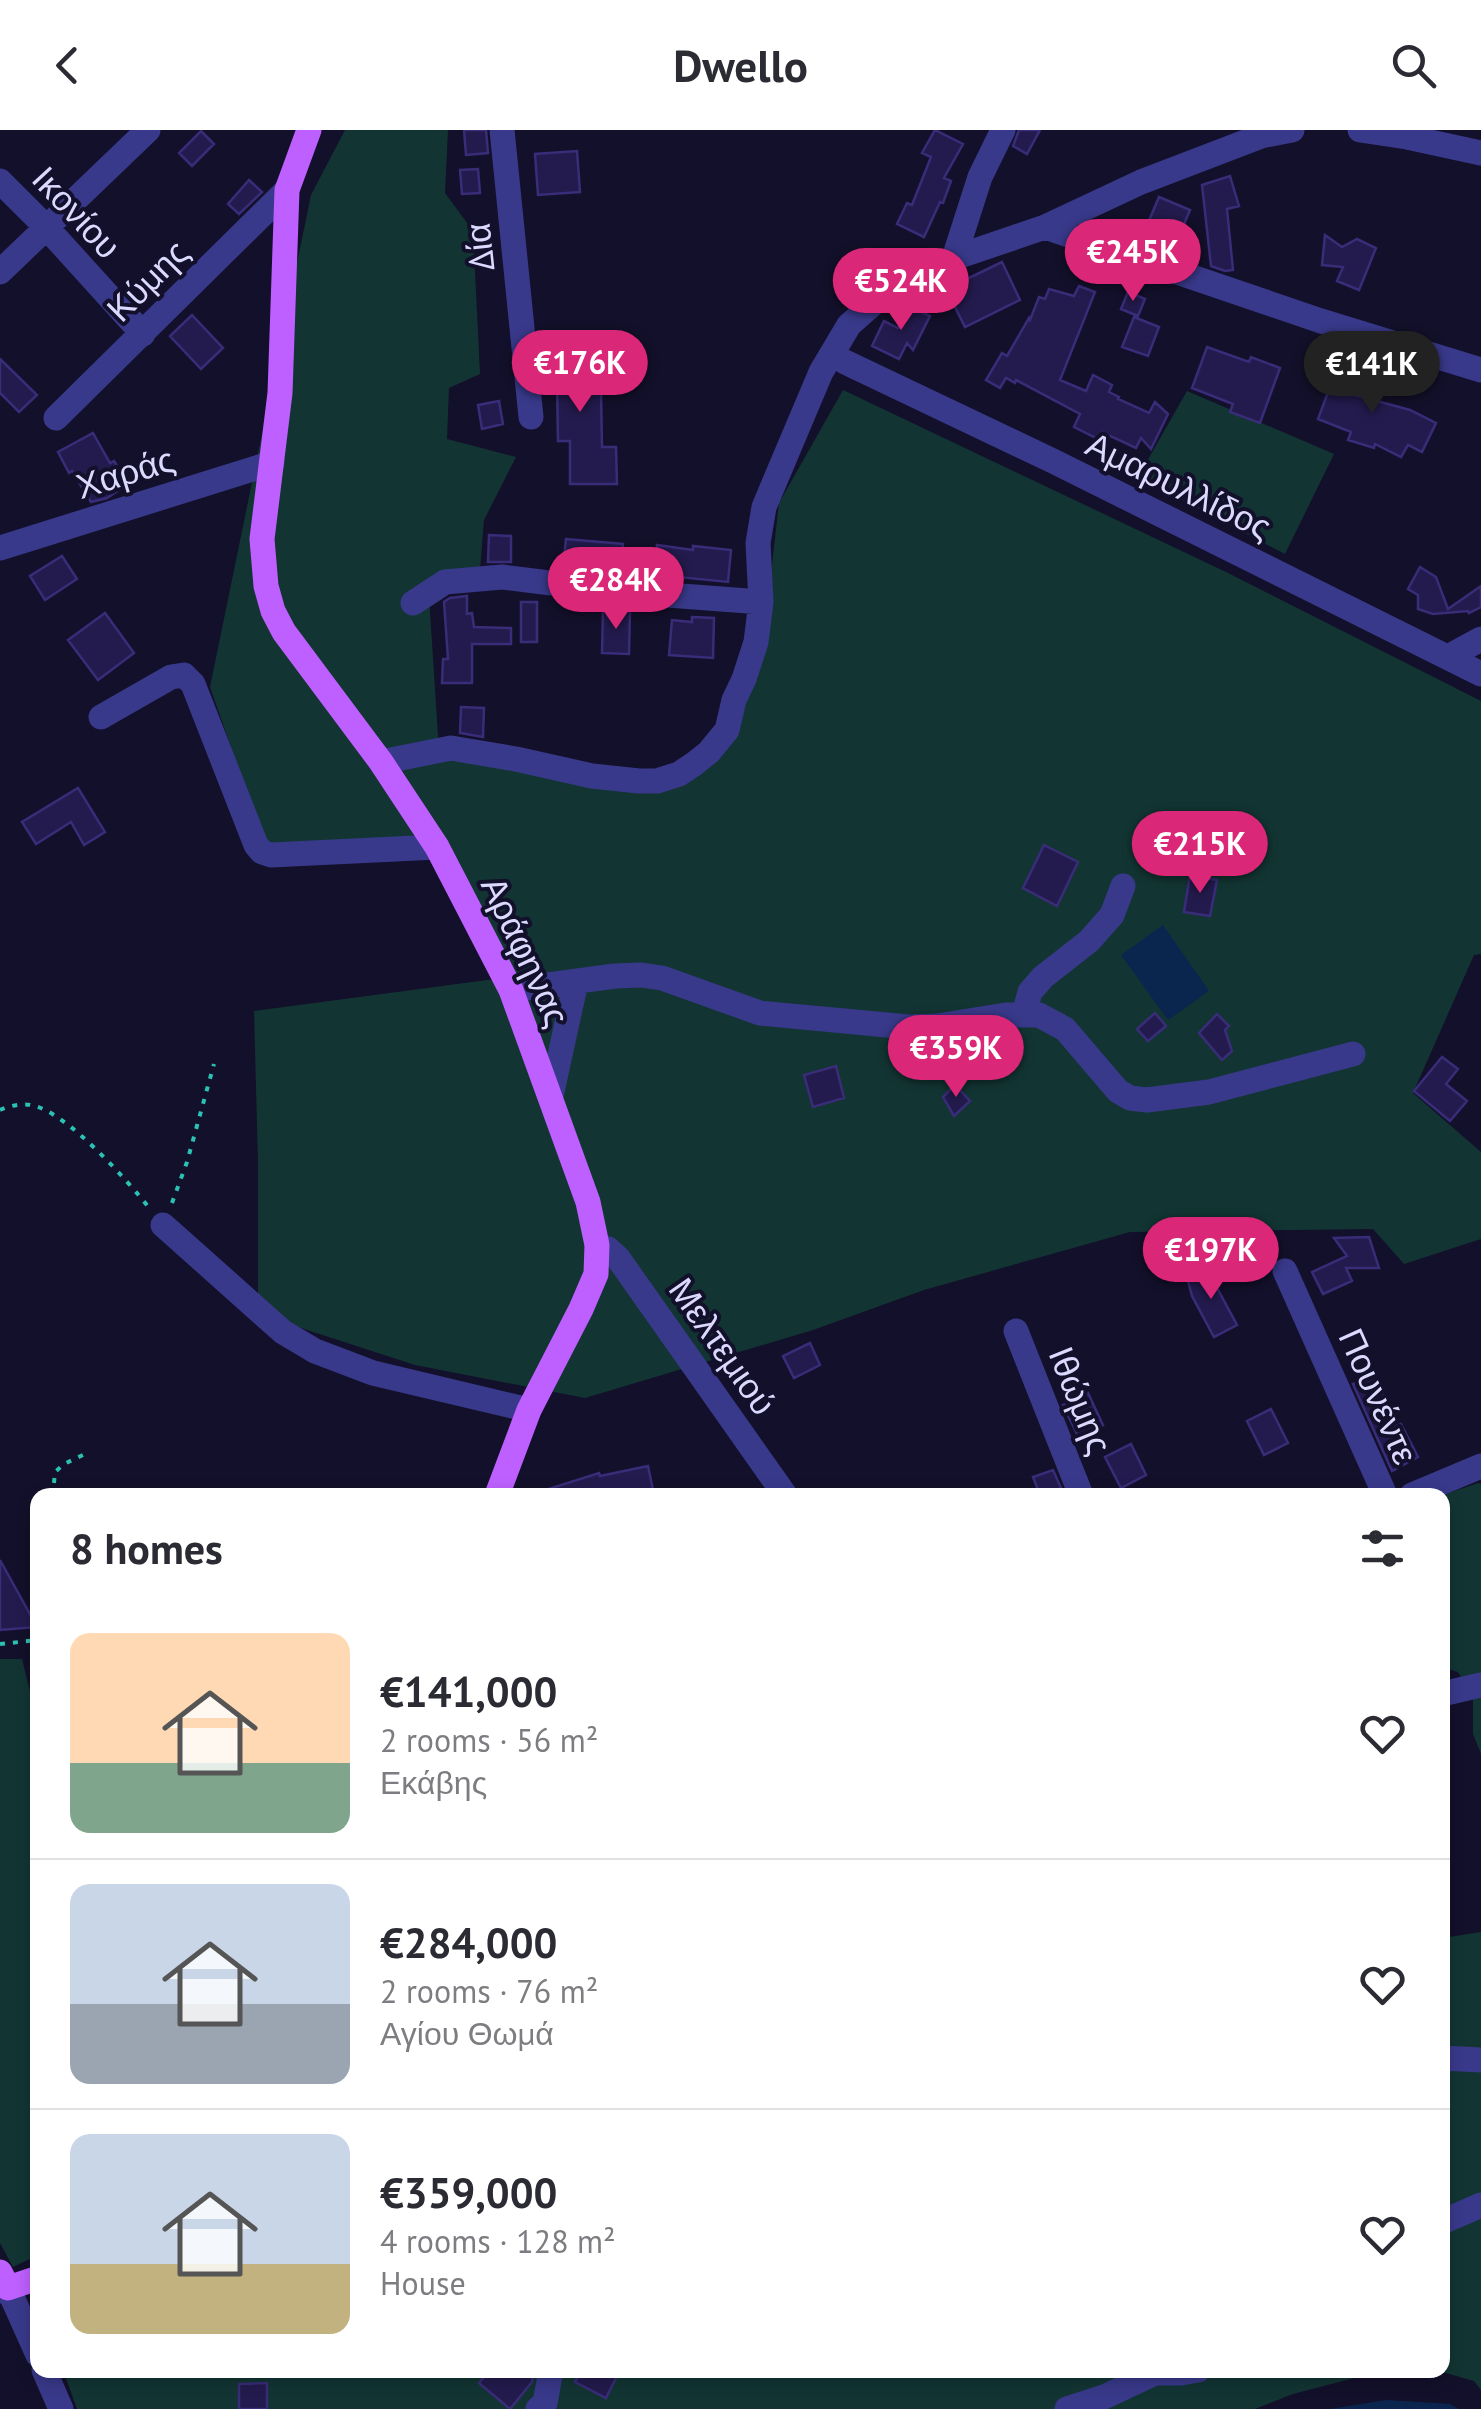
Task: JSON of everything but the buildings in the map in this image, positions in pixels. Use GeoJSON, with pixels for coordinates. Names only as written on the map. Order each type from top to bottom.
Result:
{"type":"FeatureCollection","features":[{"type":"Feature","properties":{"kind":"main road","name":"Αράφηνας"},"geometry":{"type":"LineString","coordinates":[[309,130],[287,190],[280,392],[262,540],[266,586],[284,632],[382,762],[437,847],[512,990],[588,1202],[597,1245],[592,1285],[529,1410],[499,1488]]}},
{"type":"Feature","properties":{"kind":"main road"},"geometry":{"type":"LineString","coordinates":[[3,2284],[30,2279]]}},
{"type":"Feature","properties":{"kind":"street"},"geometry":{"type":"LineString","coordinates":[[0,272],[148,130]]}},
{"type":"Feature","properties":{"kind":"street","name":"Δία"},"geometry":{"type":"LineString","coordinates":[[502,130],[531,418]]}},
{"type":"Feature","properties":{"kind":"street"},"geometry":{"type":"LineString","coordinates":[[954,258],[980,177],[1003,130]]}},
{"type":"Feature","properties":{"kind":"street"},"geometry":{"type":"LineString","coordinates":[[382,762],[451,748],[608,778],[657,781],[678,774],[709,752],[727,730],[756,642],[761,602],[758,543],[764,507],[808,402],[836,343],[849,325],[884,294],[954,258],[1045,226],[1141,182],[1261,136],[1290,130]]}},
{"type":"Feature","properties":{"kind":"street"},"geometry":{"type":"LineString","coordinates":[[1360,130],[1481,153]]}},
{"type":"Feature","properties":{"kind":"street","name":"Ικονίου"},"geometry":{"type":"LineString","coordinates":[[0,181],[143,334]]}},
{"type":"Feature","properties":{"kind":"street","name":"Κύμης"},"geometry":{"type":"LineString","coordinates":[[56,418],[287,190]]}},
{"type":"Feature","properties":{"kind":"street"},"geometry":{"type":"LineString","coordinates":[[1045,226],[1320,321],[1481,370]]}},
{"type":"Feature","properties":{"kind":"street"},"geometry":{"type":"LineString","coordinates":[[808,402],[833,382],[845,362],[850,351],[849,325]]}},
{"type":"Feature","properties":{"kind":"street","name":"Αμαρυλλίδος"},"geometry":{"type":"LineString","coordinates":[[845,362],[1481,674]]}},
{"type":"Feature","properties":{"kind":"street","name":"Χαράς"},"geometry":{"type":"LineString","coordinates":[[0,548],[272,463]]}},
{"type":"Feature","properties":{"kind":"street"},"geometry":{"type":"LineString","coordinates":[[413,603],[444,582],[502,577],[615,591],[761,602]]}},
{"type":"Feature","properties":{"kind":"street"},"geometry":{"type":"LineString","coordinates":[[1448,657],[1481,639]]}},
{"type":"Feature","properties":{"kind":"street"},"geometry":{"type":"LineString","coordinates":[[101,717],[170,676],[184,675],[193,684],[256,846],[262,852],[270,855],[437,847]]}},
{"type":"Feature","properties":{"kind":"street"},"geometry":{"type":"LineString","coordinates":[[1024,1014],[1030,992],[1088,942],[1112,915],[1123,886]]}},
{"type":"Feature","properties":{"kind":"street"},"geometry":{"type":"LineString","coordinates":[[512,990],[641,975],[662,978],[760,1013],[908,1026],[1039,1014],[1065,1028],[1118,1091],[1130,1098],[1147,1100],[1209,1092],[1353,1054]]}},
{"type":"Feature","properties":{"kind":"street"},"geometry":{"type":"LineString","coordinates":[[551,1096],[576,982]]}},
{"type":"Feature","properties":{"kind":"street"},"geometry":{"type":"LineString","coordinates":[[163,1225],[282,1332],[315,1351],[374,1373],[529,1410]]}},
{"type":"Feature","properties":{"kind":"street","name":"Μελτεμιού"},"geometry":{"type":"LineString","coordinates":[[597,1245],[618,1258],[780,1488]]}},
{"type":"Feature","properties":{"kind":"street","name":"Πουνέντε"},"geometry":{"type":"LineString","coordinates":[[1285,1270],[1382,1488]]}},
{"type":"Feature","properties":{"kind":"street","name":"Ιθώμης"},"geometry":{"type":"LineString","coordinates":[[1016,1332],[1078,1488]]}},
{"type":"Feature","properties":{"kind":"street"},"geometry":{"type":"LineString","coordinates":[[1429,1488],[1481,1466]]}},
{"type":"Feature","properties":{"kind":"street"},"geometry":{"type":"LineString","coordinates":[[1450,1692],[1481,1684]]}},
{"type":"Feature","properties":{"kind":"street"},"geometry":{"type":"LineString","coordinates":[[1450,2058],[1481,2060]]}},
{"type":"Feature","properties":{"kind":"street"},"geometry":{"type":"LineString","coordinates":[[1450,2202],[1478,2207]]}},
{"type":"Feature","properties":{"kind":"street"},"geometry":{"type":"LineString","coordinates":[[1450,2219],[1478,2207]]}},
{"type":"Feature","properties":{"kind":"street"},"geometry":{"type":"LineString","coordinates":[[3,2284],[30,2339]]}},
{"type":"Feature","properties":{"kind":"street"},"geometry":{"type":"LineString","coordinates":[[47,2378],[61,2409]]}},
{"type":"Feature","properties":{"kind":"street"},"geometry":{"type":"LineString","coordinates":[[543,2407],[549,2378]]}},
{"type":"Feature","properties":{"kind":"street"},"geometry":{"type":"LineString","coordinates":[[1067,2409],[1142,2378]]}},
{"type":"Feature","properties":{"kind":"path"},"geometry":{"type":"LineString","coordinates":[[0,1110],[32,1105],[53,1114],[110,1164],[163,1225],[188,1162],[214,1064]]}},
{"type":"Feature","properties":{"kind":"path"},"geometry":{"type":"LineString","coordinates":[[56,1488],[55,1472],[85,1454]]}},
{"type":"Feature","properties":{"kind":"path"},"geometry":{"type":"LineString","coordinates":[[0,1644],[30,1641]]}},
{"type":"Feature","properties":{"kind":"green space"},"geometry":{"type":"Polygon","coordinates":[[[345,130],[448,130],[445,193],[473,231],[480,374],[449,388],[447,439],[516,457],[484,520],[480,569],[428,581],[439,751],[665,790],[722,746],[764,636],[779,503],[843,390],[1226,572],[1481,701],[1481,954],[1474,955],[1413,1093],[1481,1152],[1481,1239],[1404,1264],[1373,1229],[1130,1232],[924,1290],[813,1330],[585,1398],[415,1365],[258,1314],[254,1011],[518,976],[444,856],[268,854],[210,687],[311,195],[345,130]]]}},
{"type":"Feature","properties":{"kind":"green space"},"geometry":{"type":"Polygon","coordinates":[[[1187,391],[1334,454],[1285,554],[1138,477],[1187,391]]]}},
{"type":"Feature","properties":{"kind":"green space"},"geometry":{"type":"Polygon","coordinates":[[[1481,1484],[1481,1754],[1473,1734],[1473,1699],[1458,1672],[1450,1670],[1450,1493],[1481,1484]]]}},
{"type":"Feature","properties":{"kind":"green space"},"geometry":{"type":"Polygon","coordinates":[[[0,1659],[22,1659],[30,1691],[30,2259],[13,2267],[0,2243],[0,1659]]]}},
{"type":"Feature","properties":{"kind":"green space"},"geometry":{"type":"Polygon","coordinates":[[[1481,1932],[1481,2390],[1474,2381],[1450,2374],[1450,1937],[1481,1932]]]}},
{"type":"Feature","properties":{"kind":"green space"},"geometry":{"type":"Polygon","coordinates":[[[66,2378],[1354,2378],[1255,2409],[77,2409],[66,2378]]]}},
{"type":"Feature","properties":{"kind":"water"},"geometry":{"type":"Polygon","coordinates":[[[1163,925],[1209,991],[1168,1020],[1121,955],[1163,925]]]}},
{"type":"Feature","properties":{"kind":"water"},"geometry":{"type":"Polygon","coordinates":[[[1386,2400],[1450,2404],[1459,2409],[1330,2409],[1386,2400]]]}}]}
